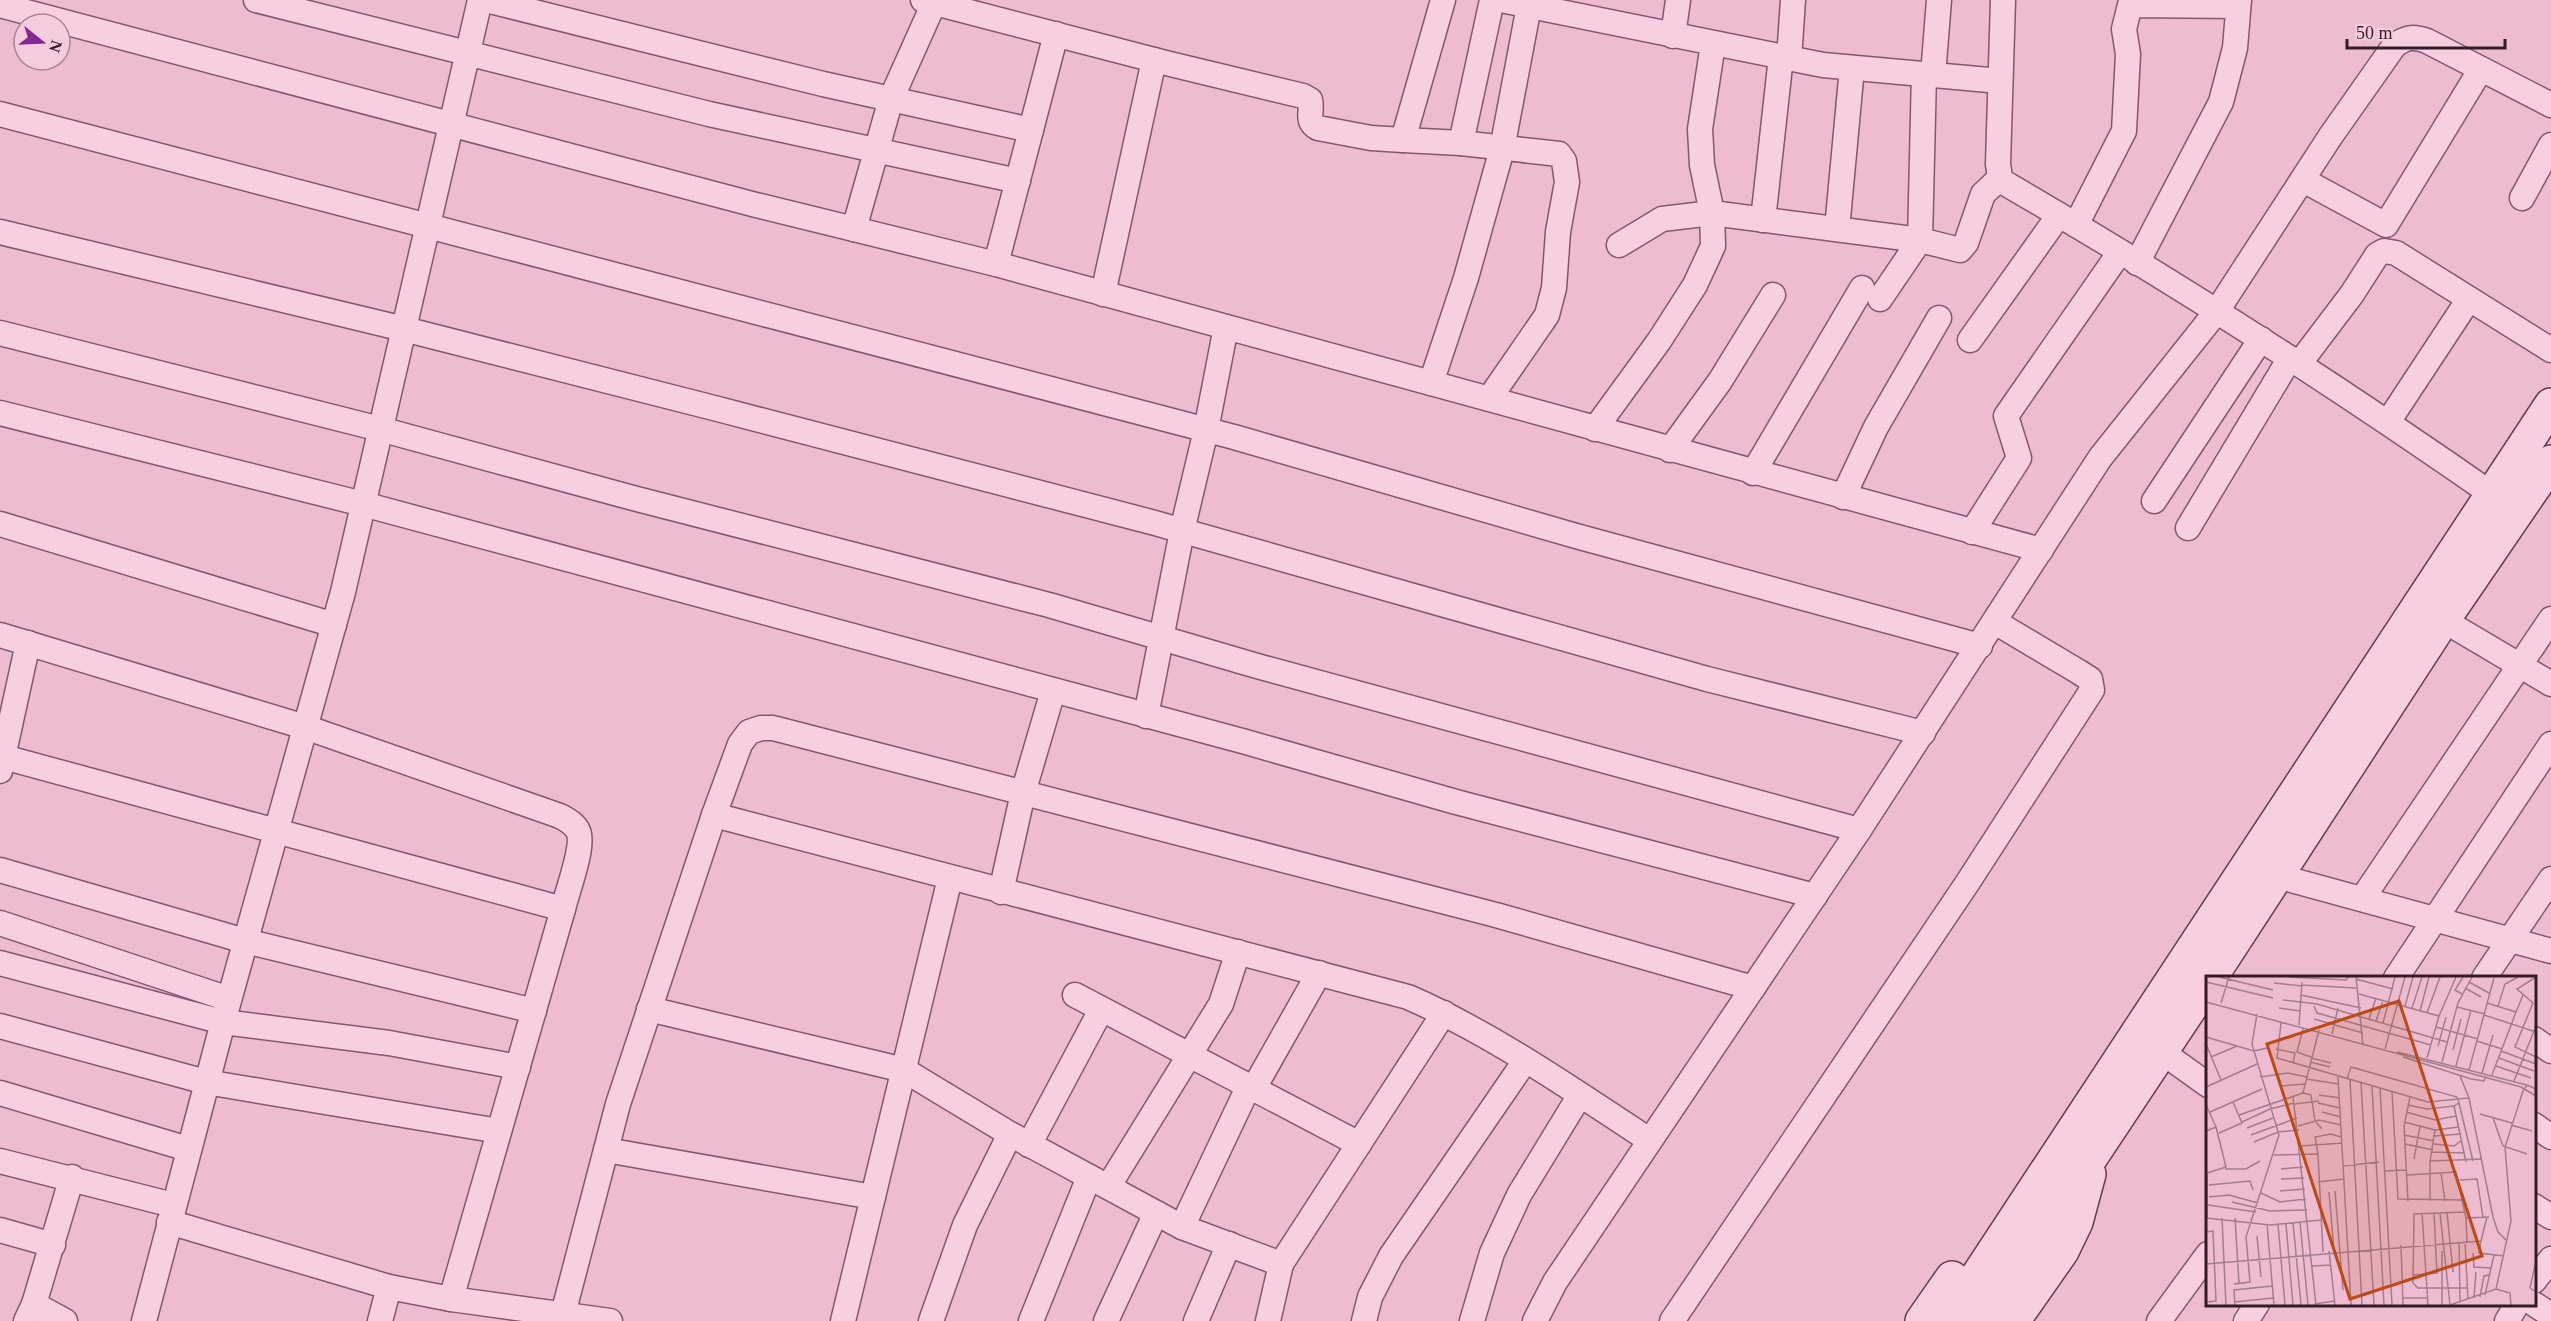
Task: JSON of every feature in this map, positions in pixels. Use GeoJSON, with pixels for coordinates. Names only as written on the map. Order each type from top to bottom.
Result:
{"type":"FeatureCollection","features":[{"type":"Feature","properties":{"kind":"main road"},"geometry":{"type":"LineString","coordinates":[[2210,976],[2264,869],[2491,494],[2551,405]]}},
{"type":"Feature","properties":{"kind":"main road"},"geometry":{"type":"LineString","coordinates":[[1948,1321],[2035,1206],[2264,869],[2443,620],[2551,462]]}},
{"type":"Feature","properties":{"kind":"main road"},"geometry":{"type":"LineString","coordinates":[[1982,1321],[2035,1206],[2094,1155],[2206,984]]}},
{"type":"Feature","properties":{"kind":"main road"},"geometry":{"type":"LineString","coordinates":[[2013,1321],[2062,1251],[2076,1222],[2094,1155]]}},
{"type":"Feature","properties":{"kind":"main road"},"geometry":{"type":"LineString","coordinates":[[1922,1321],[1985,1230],[2001,1213],[2035,1206]]}},
{"type":"Feature","properties":{"kind":"street"},"geometry":{"type":"LineString","coordinates":[[256,0],[709,114],[1018,181]]}},
{"type":"Feature","properties":{"kind":"street"},"geometry":{"type":"LineString","coordinates":[[144,1321],[206,1082],[334,624],[480,0]]}},
{"type":"Feature","properties":{"kind":"street"},"geometry":{"type":"LineString","coordinates":[[486,0],[891,99],[1031,130]]}},
{"type":"Feature","properties":{"kind":"street"},"geometry":{"type":"LineString","coordinates":[[1403,140],[1443,0]]}},
{"type":"Feature","properties":{"kind":"street"},"geometry":{"type":"LineString","coordinates":[[1461,143],[1492,0]]}},
{"type":"Feature","properties":{"kind":"street"},"geometry":{"type":"LineString","coordinates":[[1501,0],[1785,58],[1852,68],[2000,81]]}},
{"type":"Feature","properties":{"kind":"street"},"geometry":{"type":"LineString","coordinates":[[1673,36],[1678,0]]}},
{"type":"Feature","properties":{"kind":"street"},"geometry":{"type":"LineString","coordinates":[[1762,220],[1793,0]]}},
{"type":"Feature","properties":{"kind":"street"},"geometry":{"type":"LineString","coordinates":[[1753,473],[1871,293],[1920,240],[1928,75],[1939,0]]}},
{"type":"Feature","properties":{"kind":"street"},"geometry":{"type":"LineString","coordinates":[[2003,0],[2000,81],[2000,178],[2003,183],[2129,257],[2261,339],[2388,422],[2518,512]]}},
{"type":"Feature","properties":{"kind":"street"},"geometry":{"type":"LineString","coordinates":[[854,229],[891,99],[929,2],[1304,96],[1310,100],[1311,124],[1318,128],[1371,138],[1461,143],[1559,154],[1564,161],[1566,182],[1558,232],[1554,288],[1547,315],[1489,399]]}},
{"type":"Feature","properties":{"kind":"street"},"geometry":{"type":"LineString","coordinates":[[1970,340],[2067,220],[2124,131],[2128,54],[2124,29],[2130,5],[2239,3],[2235,48],[2221,102],[2129,257],[2006,416],[2019,458],[1972,532]]}},
{"type":"Feature","properties":{"kind":"street"},"geometry":{"type":"LineString","coordinates":[[0,5],[854,229],[996,264],[2041,550]]}},
{"type":"Feature","properties":{"kind":"street"},"geometry":{"type":"LineString","coordinates":[[1431,383],[1466,278],[1502,149],[1529,6]]}},
{"type":"Feature","properties":{"kind":"street"},"geometry":{"type":"LineString","coordinates":[[996,264],[1056,34]]}},
{"type":"Feature","properties":{"kind":"street"},"geometry":{"type":"LineString","coordinates":[[1535,1321],[1555,1282],[1859,830],[2100,458],[2217,311],[2394,46],[2403,39],[2415,37],[2427,41],[2551,105]]}},
{"type":"Feature","properties":{"kind":"street"},"geometry":{"type":"LineString","coordinates":[[1596,429],[1659,341],[1695,285],[1713,246],[1712,213],[1702,165],[1700,129],[1713,44]]}},
{"type":"Feature","properties":{"kind":"street"},"geometry":{"type":"LineString","coordinates":[[1103,294],[1154,60]]}},
{"type":"Feature","properties":{"kind":"street"},"geometry":{"type":"LineString","coordinates":[[1837,229],[1852,68]]}},
{"type":"Feature","properties":{"kind":"street"},"geometry":{"type":"LineString","coordinates":[[2303,180],[2386,225],[2481,69]]}},
{"type":"Feature","properties":{"kind":"street"},"geometry":{"type":"LineString","coordinates":[[0,114],[1206,430],[1576,536],[1980,646]]}},
{"type":"Feature","properties":{"kind":"street"},"geometry":{"type":"LineString","coordinates":[[2522,198],[2551,145]]}},
{"type":"Feature","properties":{"kind":"street"},"geometry":{"type":"LineString","coordinates":[[1619,245],[1662,219],[1712,213],[1920,240],[1955,250],[1964,247],[1983,194],[2000,178]]}},
{"type":"Feature","properties":{"kind":"street"},"geometry":{"type":"LineString","coordinates":[[0,232],[404,329],[1182,531],[1696,676],[1923,733]]}},
{"type":"Feature","properties":{"kind":"street"},"geometry":{"type":"LineString","coordinates":[[2188,528],[2295,361],[2352,294],[2377,255],[2384,251],[2396,254],[2551,350]]}},
{"type":"Feature","properties":{"kind":"street"},"geometry":{"type":"LineString","coordinates":[[1670,450],[1720,381],[1773,295]]}},
{"type":"Feature","properties":{"kind":"street"},"geometry":{"type":"LineString","coordinates":[[2388,422],[2469,299]]}},
{"type":"Feature","properties":{"kind":"street"},"geometry":{"type":"LineString","coordinates":[[1843,497],[1876,427],[1939,318]]}},
{"type":"Feature","properties":{"kind":"street"},"geometry":{"type":"LineString","coordinates":[[1146,716],[1182,531],[1206,430],[1226,327]]}},
{"type":"Feature","properties":{"kind":"street"},"geometry":{"type":"LineString","coordinates":[[0,333],[380,429],[633,498],[1049,605],[1859,830]]}},
{"type":"Feature","properties":{"kind":"street"},"geometry":{"type":"LineString","coordinates":[[2154,501],[2261,339]]}},
{"type":"Feature","properties":{"kind":"street"},"geometry":{"type":"LineString","coordinates":[[0,412],[363,504],[1456,802],[1815,896]]}},
{"type":"Feature","properties":{"kind":"street"},"geometry":{"type":"LineString","coordinates":[[0,524],[334,624]]}},
{"type":"Feature","properties":{"kind":"street"},"geometry":{"type":"LineString","coordinates":[[2362,899],[2551,619]]}},
{"type":"Feature","properties":{"kind":"street"},"geometry":{"type":"LineString","coordinates":[[2443,620],[2521,664],[2551,684]]}},
{"type":"Feature","properties":{"kind":"street"},"geometry":{"type":"LineString","coordinates":[[1672,1321],[1968,882],[2092,690],[2090,679],[1995,622]]}},
{"type":"Feature","properties":{"kind":"street"},"geometry":{"type":"LineString","coordinates":[[0,635],[305,727],[570,821],[579,832],[580,844],[563,909],[451,1299]]}},
{"type":"Feature","properties":{"kind":"street"},"geometry":{"type":"LineString","coordinates":[[28,643],[1,762],[276,830],[563,909]]}},
{"type":"Feature","properties":{"kind":"street"},"geometry":{"type":"LineString","coordinates":[[1001,892],[1023,793],[1053,691]]}},
{"type":"Feature","properties":{"kind":"street"},"geometry":{"type":"LineString","coordinates":[[563,1314],[618,1104],[714,815],[740,744],[749,732],[761,728],[773,728],[1496,915],[1753,988]]}},
{"type":"Feature","properties":{"kind":"street"},"geometry":{"type":"LineString","coordinates":[[2397,976],[2551,744]]}},
{"type":"Feature","properties":{"kind":"street"},"geometry":{"type":"LineString","coordinates":[[714,815],[1408,997],[1444,1013],[1526,1061],[1649,1140]]}},
{"type":"Feature","properties":{"kind":"street"},"geometry":{"type":"LineString","coordinates":[[2264,869],[2362,899],[2551,951]]}},
{"type":"Feature","properties":{"kind":"street"},"geometry":{"type":"LineString","coordinates":[[0,870],[246,941],[534,1011]]}},
{"type":"Feature","properties":{"kind":"street"},"geometry":{"type":"LineString","coordinates":[[843,1321],[950,878]]}},
{"type":"Feature","properties":{"kind":"street"},"geometry":{"type":"LineString","coordinates":[[2485,976],[2551,879]]}},
{"type":"Feature","properties":{"kind":"street"},"geometry":{"type":"LineString","coordinates":[[0,923],[226,1010]]}},
{"type":"Feature","properties":{"kind":"street"},"geometry":{"type":"LineString","coordinates":[[1031,1321],[1099,1182],[1192,1054],[1221,1004],[1238,952]]}},
{"type":"Feature","properties":{"kind":"street"},"geometry":{"type":"LineString","coordinates":[[0,963],[389,1043],[518,1066]]}},
{"type":"Feature","properties":{"kind":"street"},"geometry":{"type":"LineString","coordinates":[[1182,1227],[1244,1096],[1254,1088],[1319,973]]}},
{"type":"Feature","properties":{"kind":"street"},"geometry":{"type":"LineString","coordinates":[[1075,995],[1192,1054],[1359,1144]]}},
{"type":"Feature","properties":{"kind":"street"},"geometry":{"type":"LineString","coordinates":[[650,1009],[904,1070],[1019,1139],[1182,1227],[1281,1264]]}},
{"type":"Feature","properties":{"kind":"street"},"geometry":{"type":"LineString","coordinates":[[931,1321],[965,1225],[1101,1010]]}},
{"type":"Feature","properties":{"kind":"street"},"geometry":{"type":"LineString","coordinates":[[1268,1321],[1281,1264],[1444,1013]]}},
{"type":"Feature","properties":{"kind":"street"},"geometry":{"type":"LineString","coordinates":[[0,1026],[206,1082],[500,1131]]}},
{"type":"Feature","properties":{"kind":"street"},"geometry":{"type":"LineString","coordinates":[[2536,1040],[2551,1051]]}},
{"type":"Feature","properties":{"kind":"street"},"geometry":{"type":"LineString","coordinates":[[2162,1052],[2206,1083]]}},
{"type":"Feature","properties":{"kind":"street"},"geometry":{"type":"LineString","coordinates":[[1364,1321],[1370,1297],[1391,1256],[1526,1061]]}},
{"type":"Feature","properties":{"kind":"street"},"geometry":{"type":"LineString","coordinates":[[0,1093],[188,1149]]}},
{"type":"Feature","properties":{"kind":"street"},"geometry":{"type":"LineString","coordinates":[[1472,1321],[1492,1253],[1519,1195],[1580,1095]]}},
{"type":"Feature","properties":{"kind":"street"},"geometry":{"type":"LineString","coordinates":[[2536,1126],[2551,1137]]}},
{"type":"Feature","properties":{"kind":"street"},"geometry":{"type":"LineString","coordinates":[[606,1150],[873,1197]]}},
{"type":"Feature","properties":{"kind":"street"},"geometry":{"type":"LineString","coordinates":[[0,1161],[72,1177],[171,1214],[389,1287],[451,1299],[610,1321]]}},
{"type":"Feature","properties":{"kind":"street"},"geometry":{"type":"LineString","coordinates":[[65,1321],[30,1312],[53,1245],[72,1177]]}},
{"type":"Feature","properties":{"kind":"street"},"geometry":{"type":"LineString","coordinates":[[2536,1207],[2551,1217]]}},
{"type":"Feature","properties":{"kind":"street"},"geometry":{"type":"LineString","coordinates":[[1106,1321],[1156,1213]]}},
{"type":"Feature","properties":{"kind":"street"},"geometry":{"type":"LineString","coordinates":[[0,1230],[53,1245]]}},
{"type":"Feature","properties":{"kind":"street"},"geometry":{"type":"LineString","coordinates":[[1196,1321],[1229,1244]]}},
{"type":"Feature","properties":{"kind":"street"},"geometry":{"type":"LineString","coordinates":[[2159,1321],[2206,1257]]}},
{"type":"Feature","properties":{"kind":"street"},"geometry":{"type":"LineString","coordinates":[[2536,1280],[2551,1259]]}},
{"type":"Feature","properties":{"kind":"street"},"geometry":{"type":"LineString","coordinates":[[380,1321],[389,1287]]}},
{"type":"Feature","properties":{"kind":"street"},"geometry":{"type":"LineString","coordinates":[[2536,1305],[2551,1315]]}},
{"type":"Feature","properties":{"kind":"street"},"geometry":{"type":"LineString","coordinates":[[2246,1321],[2256,1306]]}},
{"type":"Feature","properties":{"kind":"street"},"geometry":{"type":"LineString","coordinates":[[2507,1321],[2516,1306]]}}]}
